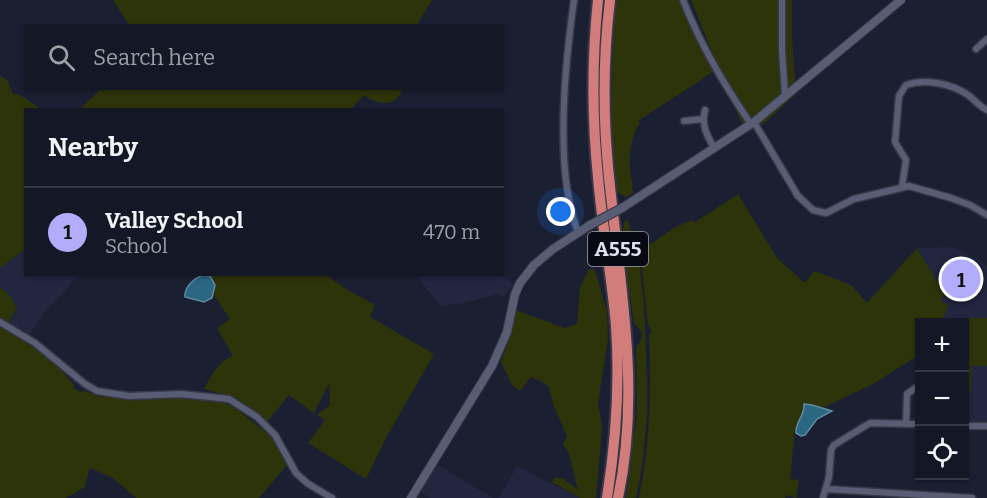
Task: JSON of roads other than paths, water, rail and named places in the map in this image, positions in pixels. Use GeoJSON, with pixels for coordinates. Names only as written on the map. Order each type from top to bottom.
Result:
{"type":"FeatureCollection","features":[{"type":"Feature","properties":{"kind":"highway","name":"A555"},"geometry":{"type":"LineString","coordinates":[[598,0],[594,65],[595,149],[612,290],[617,363],[615,429],[607,498]]}},
{"type":"Feature","properties":{"kind":"highway","name":"A555"},"geometry":{"type":"LineString","coordinates":[[610,0],[606,64],[607,146],[629,363],[628,431],[618,498]]}},
{"type":"Feature","properties":{"kind":"street"},"geometry":{"type":"LineString","coordinates":[[574,0],[565,95],[564,150],[569,201],[578,232]]}},
{"type":"Feature","properties":{"kind":"street"},"geometry":{"type":"LineString","coordinates":[[683,0],[717,70],[798,196],[813,210],[826,213],[854,200],[909,186],[939,194],[987,215]]}},
{"type":"Feature","properties":{"kind":"street"},"geometry":{"type":"LineString","coordinates":[[782,0],[785,95]]}},
{"type":"Feature","properties":{"kind":"street"},"geometry":{"type":"LineString","coordinates":[[411,498],[492,366],[507,332],[514,294],[520,283],[541,259],[578,232],[622,208],[752,123],[901,0]]}},
{"type":"Feature","properties":{"kind":"street"},"geometry":{"type":"LineString","coordinates":[[976,49],[987,39]]}},
{"type":"Feature","properties":{"kind":"street"},"geometry":{"type":"LineString","coordinates":[[902,188],[906,160],[895,142],[899,96],[906,85],[921,82],[950,87],[965,93],[987,110]]}},
{"type":"Feature","properties":{"kind":"street"},"geometry":{"type":"LineString","coordinates":[[705,110],[703,119],[706,134],[714,148]]}},
{"type":"Feature","properties":{"kind":"street"},"geometry":{"type":"LineString","coordinates":[[684,121],[703,119]]}},
{"type":"Feature","properties":{"kind":"street"},"geometry":{"type":"LineString","coordinates":[[0,322],[35,343],[85,384],[97,391],[129,396],[181,394],[229,399],[257,417],[275,435],[296,473],[307,483],[332,498]]}},
{"type":"Feature","properties":{"kind":"street"},"geometry":{"type":"LineString","coordinates":[[906,424],[907,394],[915,388]]}},
{"type":"Feature","properties":{"kind":"street"},"geometry":{"type":"LineString","coordinates":[[823,498],[827,489],[831,450],[834,445],[870,423],[915,424]]}},
{"type":"Feature","properties":{"kind":"street"},"geometry":{"type":"LineString","coordinates":[[969,426],[987,426]]}},
{"type":"Feature","properties":{"kind":"street"},"geometry":{"type":"LineString","coordinates":[[827,489],[972,498]]}},
{"type":"Feature","properties":{"kind":"place","name":"Valley School"},"geometry":{"type":"Point","coordinates":[961,279]}}]}
